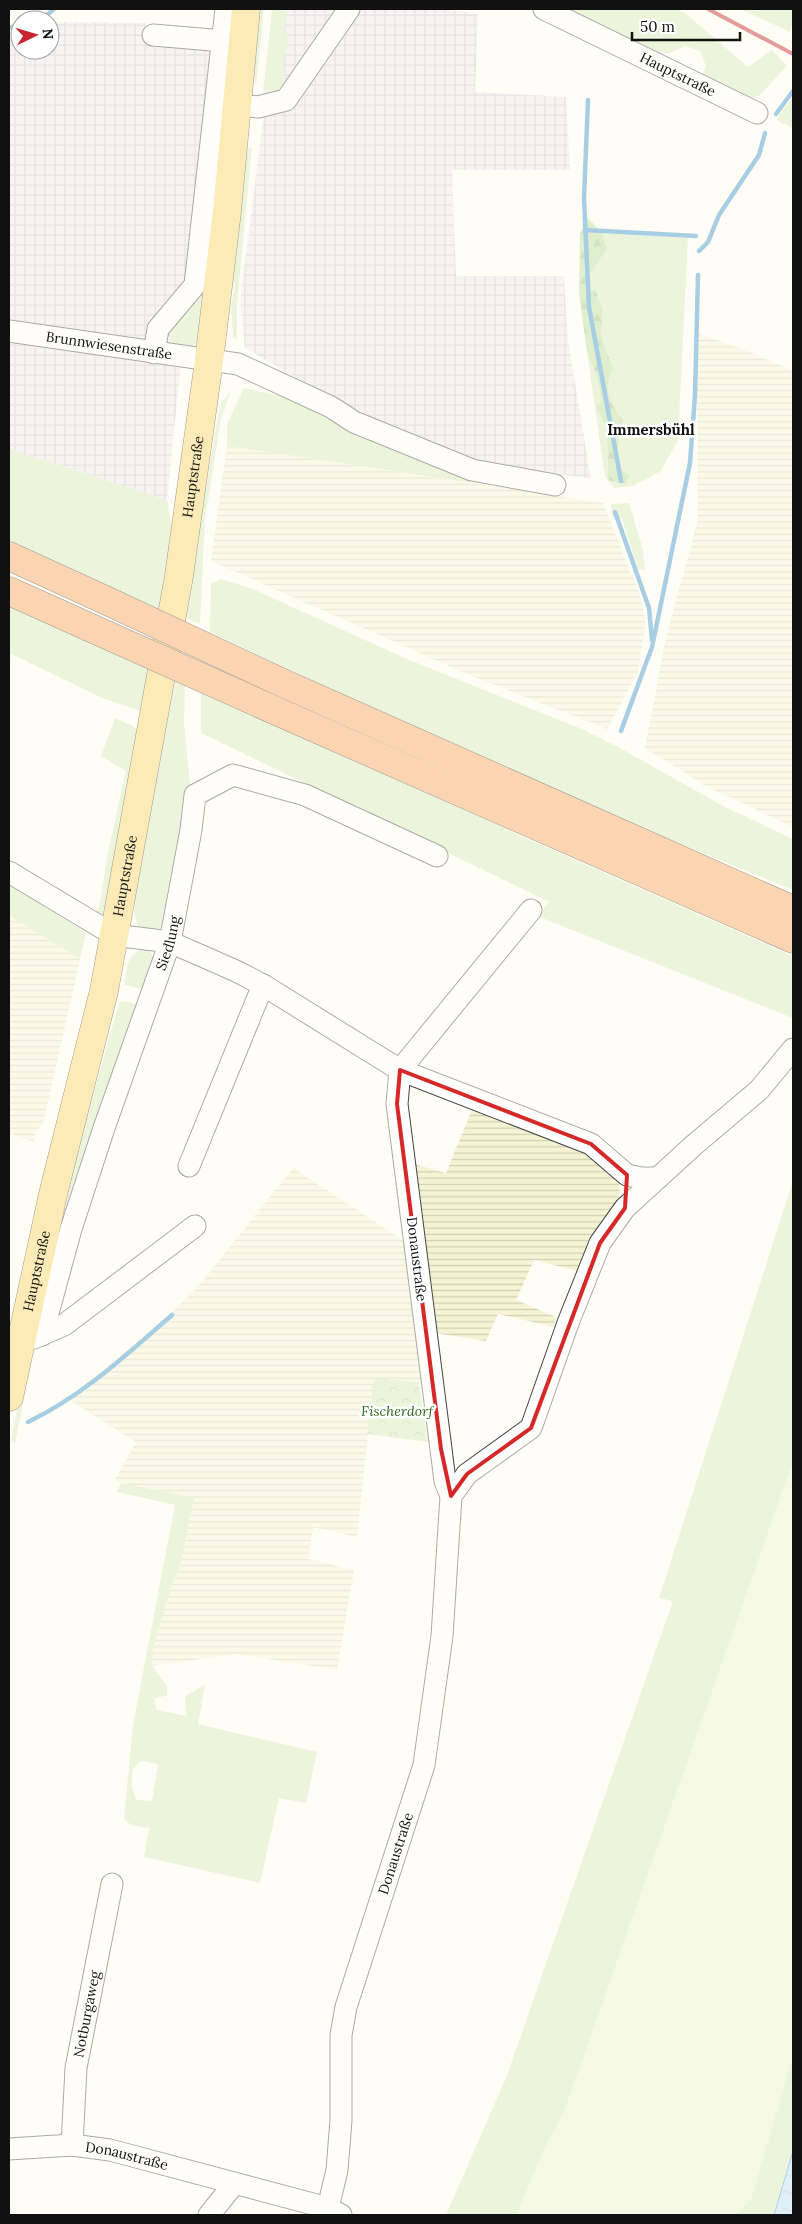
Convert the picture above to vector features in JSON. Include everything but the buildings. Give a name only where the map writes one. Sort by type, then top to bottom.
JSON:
[{"type":"highway","points":[[9,556],[285,684],[793,910]]},
{"type":"highway","points":[[9,591],[274,710],[793,938]]},
{"type":"main road","name":"Hauptstraße","points":[[10,1389],[31,1339],[54,1190],[104,991],[180,576],[227,211],[246,9]]},
{"type":"street","points":[[154,353],[158,329],[195,285],[224,41],[226,9]]},
{"type":"street","points":[[236,105],[258,107],[286,100],[349,9]]},
{"type":"street","name":"Hauptstraße","points":[[544,9],[757,113]]},
{"type":"street","points":[[153,35],[224,41]]},
{"type":"street","name":"Brunnwiesenstraße","points":[[9,331],[209,361]]},
{"type":"street","points":[[209,361],[238,364],[330,407],[354,422],[472,470],[555,484]]},
{"type":"street","name":"Siedlung","points":[[31,1339],[70,1235],[104,1128],[177,946],[195,796],[234,775],[305,794],[437,856]]},
{"type":"street","points":[[9,872],[114,935],[177,946]]},
{"type":"street","points":[[531,910],[400,1070],[592,1144],[627,1175],[642,1178],[658,1178]]},
{"type":"street","name":"Siedlung","points":[[177,946],[263,985],[400,1070]]},
{"type":"street","points":[[188,1166],[263,985]]},
{"type":"street","points":[[451,1496],[467,1474],[531,1428],[568,1323],[600,1243],[625,1208],[759,1090],[793,1049]]},
{"type":"street","name":"Donaustraße","points":[[9,2149],[72,2145],[110,2150],[335,2212],[340,2140],[341,2034],[346,2007],[424,1765],[442,1636],[451,1496],[446,1481],[441,1449],[396,1104],[400,1070]]},
{"type":"street","points":[[625,1208],[627,1175]]},
{"type":"street","points":[[31,1339],[64,1325],[195,1226]]},
{"type":"street","points":[[441,1449],[450,1458],[465,1464],[481,1464]]},
{"type":"street","name":"Notburgaweg","points":[[72,2145],[76,2068],[112,1884]]},
{"type":"street","points":[[210,2215],[234,2184]]},
{"type":"highlighted area","points":[[400,1070],[591,1144],[627,1175],[625,1208],[600,1243],[531,1428],[467,1474],[451,1496],[441,1449],[397,1104]]},
{"type":"shaded area","points":[[277,9],[445,9],[478,14],[475,92],[566,97],[570,170],[452,170],[456,276],[564,276],[568,341],[591,479],[482,462],[365,418],[245,348],[240,302]]},
{"type":"shaded area","points":[[60,22],[145,23],[145,43],[213,52],[167,500],[9,449],[9,38],[10,60],[60,60]]},
{"type":"shaded area","points":[[697,333],[745,350],[793,371],[793,827],[706,786],[645,748],[666,638],[698,520]]},
{"type":"shaded area","points":[[227,446],[603,503],[639,593],[646,620],[638,672],[607,729],[472,676],[211,561]]},
{"type":"shaded area","points":[[9,915],[80,959],[43,1124],[36,1130],[34,1142],[9,1133]]},
{"type":"shaded area","points":[[474,1105],[571,1142],[619,1177],[620,1194],[614,1214],[581,1272],[534,1260],[516,1300],[556,1317],[554,1327],[498,1314],[486,1341],[434,1333],[410,1163],[446,1173]]},
{"type":"shaded area","points":[[293,1168],[404,1241],[424,1367],[419,1382],[374,1379],[357,1537],[313,1527],[308,1559],[354,1570],[337,1670],[236,1654],[152,1666],[153,1648],[173,1582],[180,1567],[194,1498],[121,1483],[115,1480],[136,1442],[68,1399],[168,1316],[197,1288]]},
{"type":"green space","points":[[260,9],[264,9],[256,86],[254,79]]},
{"type":"green space","points":[[272,9],[287,9],[284,34],[288,35],[282,78],[294,78],[272,98],[263,93]]},
{"type":"green space","points":[[557,9],[677,9],[685,13],[748,67],[772,50],[787,66],[760,95],[749,100],[702,77],[706,66],[700,51],[685,46],[670,53],[647,54]]},
{"type":"green space","points":[[740,9],[793,9],[793,22],[790,32]]},
{"type":"green space","points":[[793,96],[793,128],[776,120]]},
{"type":"green space","points":[[252,147],[237,304],[237,340],[233,337],[231,306],[235,284],[233,280],[246,156],[248,148]]},
{"type":"green space","points":[[588,218],[602,233],[607,249],[589,275],[590,291],[595,289],[603,311],[601,334],[613,369],[608,382],[609,396],[614,408],[623,420],[615,466],[630,476],[625,484],[608,480],[607,429],[596,407],[602,401],[596,374],[587,352],[579,294],[580,234]]},
{"type":"green space","points":[[602,233],[688,238],[678,440],[661,471],[633,486],[614,488],[605,477],[587,352],[596,374],[602,401],[597,407],[607,429],[608,480],[615,467],[623,420],[610,406],[607,378],[609,356],[601,334],[603,311],[595,289],[590,291],[589,275],[606,249]]},
{"type":"green space","points":[[208,259],[200,339],[188,348],[174,348],[170,343],[170,333],[204,289]]},
{"type":"green space","points":[[244,388],[281,396],[403,454],[479,484],[227,446],[227,424]]},
{"type":"green space","points":[[231,391],[221,419],[205,520],[200,624],[185,618],[217,421],[222,402]]},
{"type":"green space","points":[[9,449],[167,500],[174,538],[161,618],[9,546]]},
{"type":"green space","points":[[629,503],[643,550],[645,570],[638,569],[622,519],[612,516],[611,504]]},
{"type":"green space","points":[[221,579],[253,589],[407,659],[582,729],[622,749],[723,806],[793,839],[793,890],[517,777],[210,632],[211,584]]},
{"type":"green space","points":[[9,602],[154,670],[146,713],[102,698],[9,653]]},
{"type":"green space","points":[[175,680],[185,684],[184,723],[190,785],[189,818],[167,917],[160,928],[150,932],[138,928],[134,912],[136,884]]},
{"type":"green space","points":[[201,690],[537,843],[793,956],[793,1018],[537,916],[549,902],[201,733]]},
{"type":"green space","points":[[115,718],[133,726],[143,737],[105,917],[95,917],[97,908],[99,908],[109,847],[126,771],[101,756]]},
{"type":"green space","points":[[9,883],[86,933],[80,959],[9,915]]},
{"type":"green space","points":[[145,948],[151,952],[154,960],[144,989],[124,985],[128,962],[134,954]]},
{"type":"green space","points":[[122,1001],[137,1004],[60,1236],[69,1180],[119,1003]]},
{"type":"green space","points":[[793,1181],[793,2151],[774,2215],[446,2215],[506,2078],[673,1601],[659,1598]]},
{"type":"green space","points":[[26,1365],[31,1366],[15,1443],[11,1440]]},
{"type":"green space","name":"Fischerdorf","points":[[374,1378],[419,1382],[428,1442],[367,1434]]},
{"type":"green space","points":[[793,1461],[793,2056],[751,2200],[736,2215],[516,2215],[544,2149],[564,2112]]},
{"type":"green space","points":[[121,1483],[194,1498],[180,1567],[173,1582],[153,1648],[152,1666],[167,1686],[167,1695],[154,1699],[157,1710],[186,1716],[185,1696],[205,1685],[198,1724],[317,1752],[306,1803],[279,1798],[260,1883],[144,1857],[149,1828],[131,1825],[124,1819],[133,1725],[175,1505],[117,1492]],"holes":[[[140,1761],[158,1764],[152,1801],[137,1800],[132,1788],[132,1770]]]},
{"type":"water","points":[[793,2151],[793,2215],[774,2215]]},
{"type":"waterway","points":[[776,114],[793,91]]},
{"type":"waterway","points":[[588,100],[584,199],[589,307],[621,481]]},
{"type":"waterway","points":[[699,251],[708,242],[719,215],[759,155],[765,133]]},
{"type":"waterway","points":[[585,230],[696,236]]},
{"type":"waterway","points":[[621,731],[652,647],[690,463],[695,395],[698,275]]},
{"type":"waterway","points":[[615,512],[649,608],[652,640]]},
{"type":"waterway","points":[[28,1422],[68,1400],[86,1387],[172,1315]]},
{"type":"railway","points":[[708,9],[793,54]]},
{"type":"district","name":"Immersbühl","points":[[651,429]]}]
